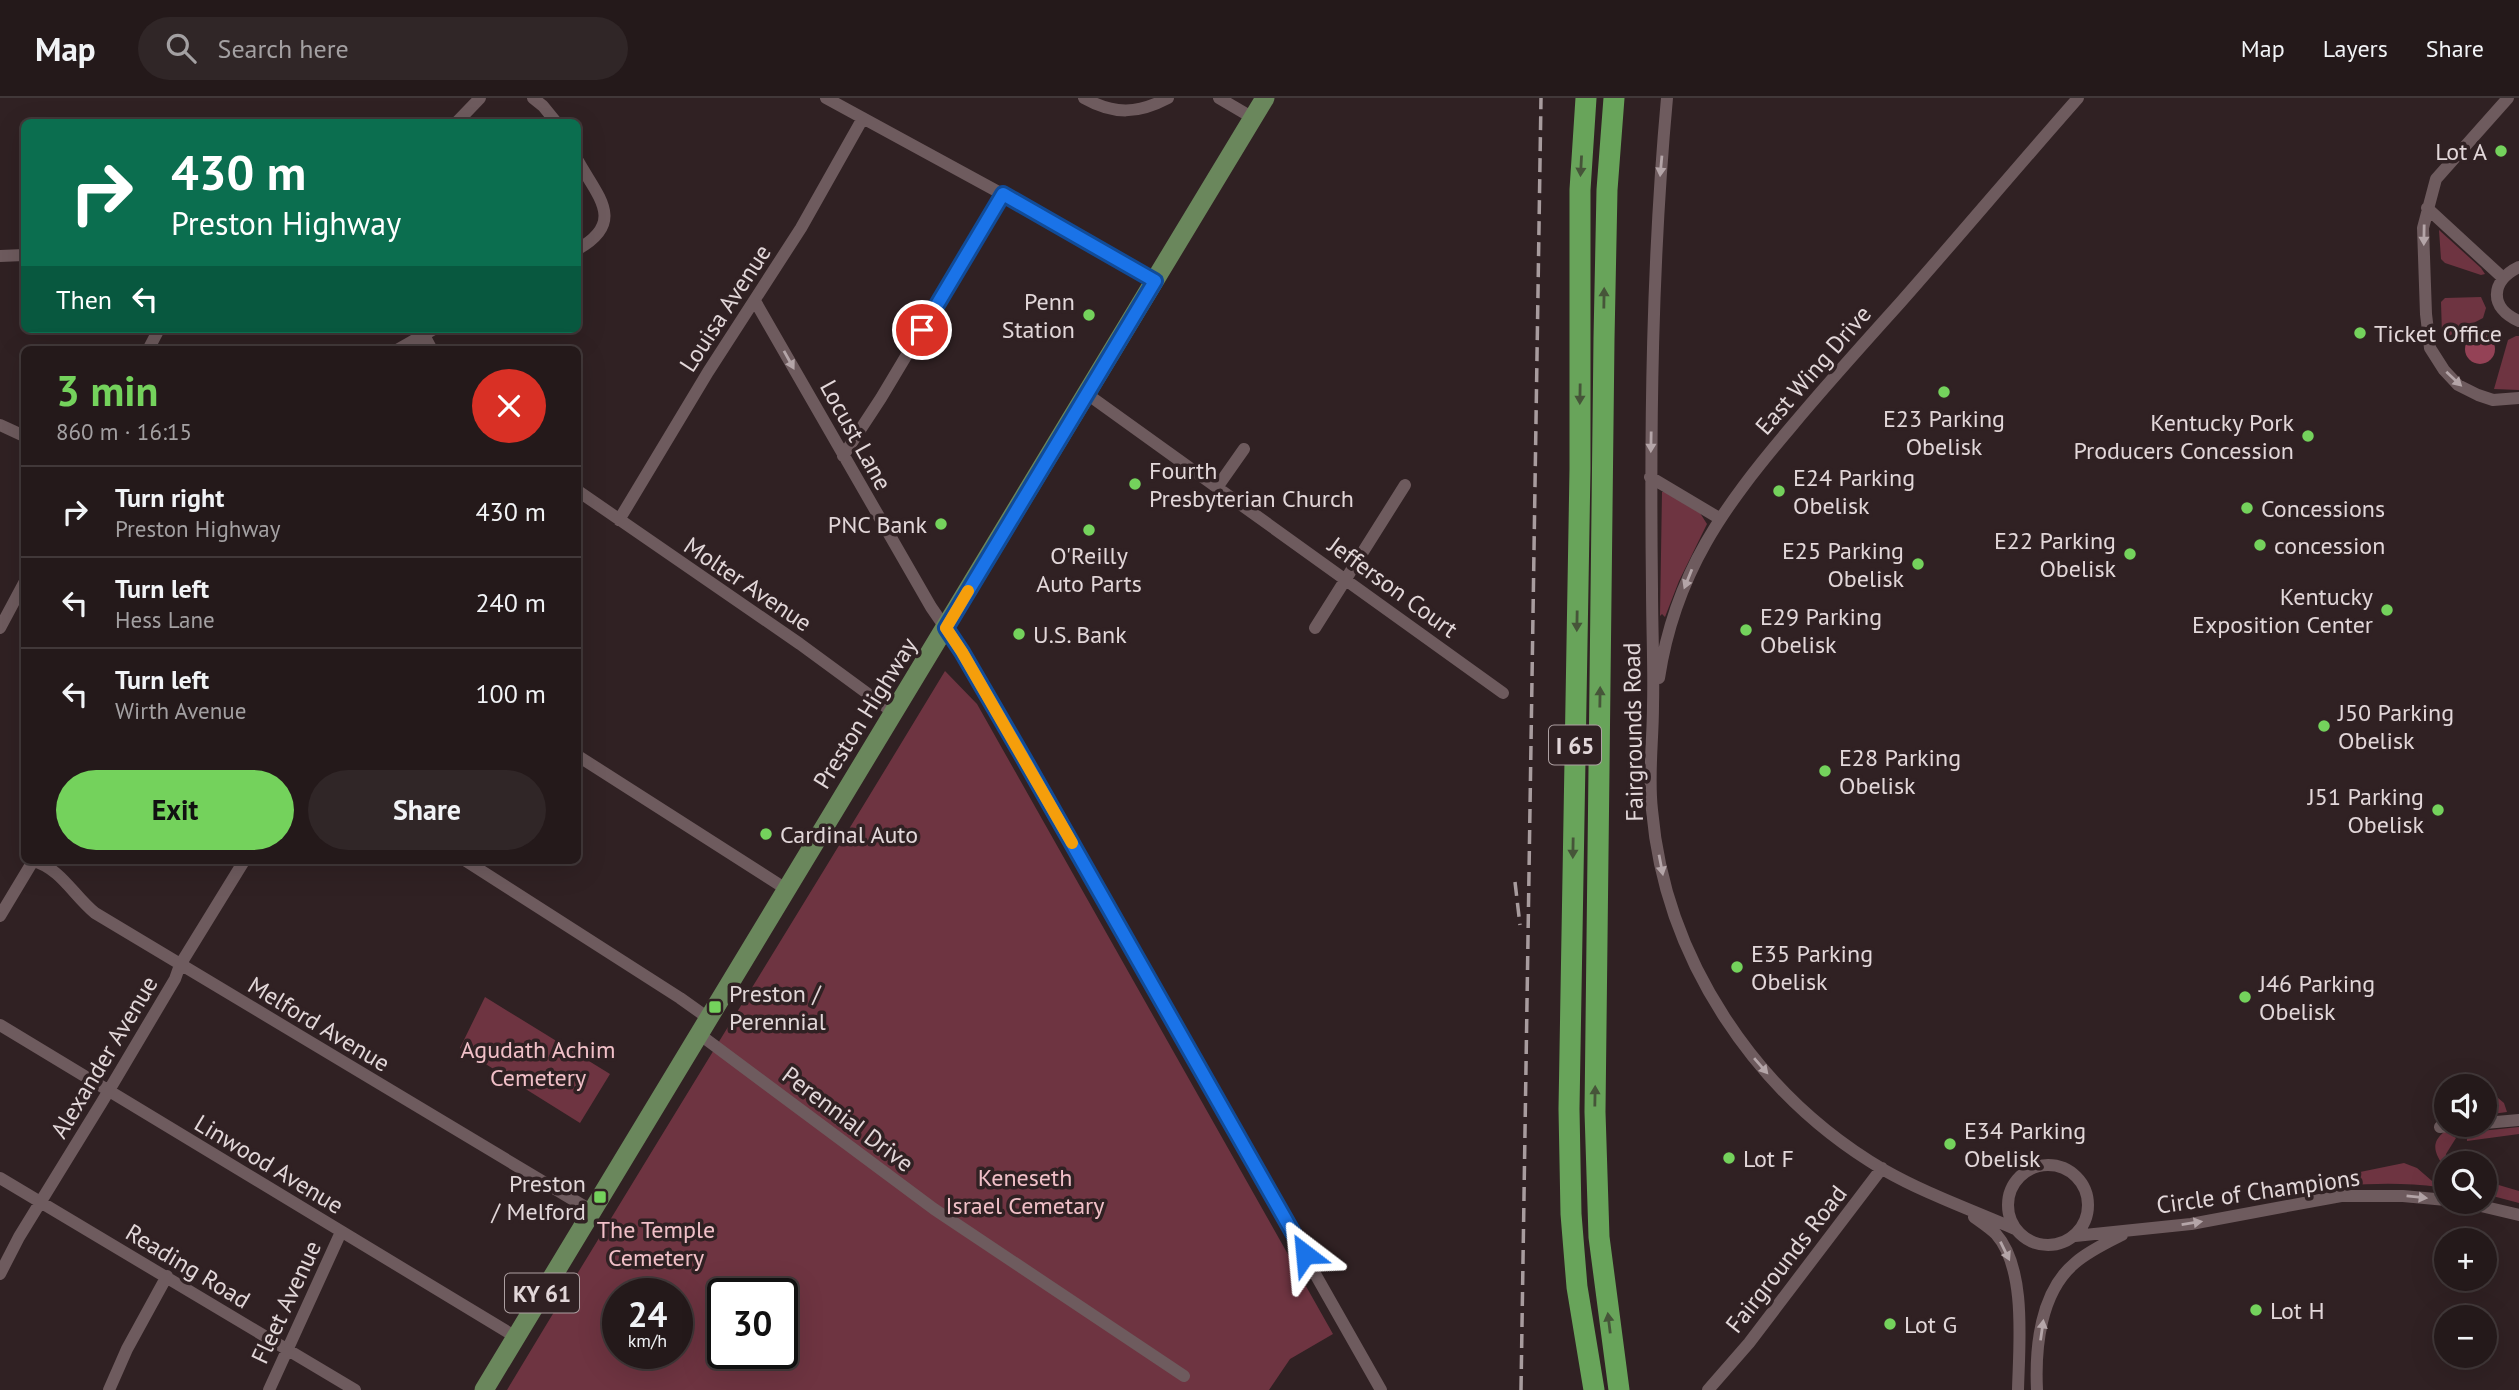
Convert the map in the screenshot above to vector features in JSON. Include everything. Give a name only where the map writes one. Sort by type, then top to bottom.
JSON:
[{"type":"highway","name":"I 65","points":[[1586,98],[1580,190],[1580,469],[1569,1109],[1577,1287],[1594,1390]]},
{"type":"highway","name":"I 65","points":[[1614,98],[1607,190],[1604,339],[1595,1112],[1598,1237],[1619,1390]]},
{"type":"main road","name":"Preston Highway","points":[[484,1390],[1265,98]]},
{"type":"street","points":[[460,119],[480,98]]},
{"type":"street","points":[[533,98],[554,119]]},
{"type":"street","points":[[827,98],[1155,281]]},
{"type":"street","points":[[1084,98],[1105,108],[1122,112],[1149,108],[1168,98]]},
{"type":"street","points":[[1219,98],[1253,118]]},
{"type":"street","name":"Fairgrounds Road","points":[[1667,98],[1657,236],[1650,477],[1654,710],[1649,780],[1661,869],[1680,936],[1704,986],[1744,1045],[1784,1092],[1829,1132],[1882,1168],[1757,1333],[1708,1390]]},
{"type":"street","name":"East Wing Drive","points":[[1654,710],[1660,671],[1675,612],[1699,553],[1719,518],[1745,481],[1806,409],[2078,98]]},
{"type":"street","points":[[2508,98],[2436,179],[2423,228],[2426,325],[2430,348],[2444,370],[2465,389],[2493,400],[2519,398]]},
{"type":"street","name":"Louisa Avenue","points":[[619,520],[708,372],[801,228],[863,118]]},
{"type":"street","points":[[581,166],[605,213],[604,224],[598,235],[581,247]]},
{"type":"street","points":[[844,456],[1003,194]]},
{"type":"street","points":[[2427,208],[2502,277]]},
{"type":"street","points":[[0,256],[21,255]]},
{"type":"street","points":[[2519,267],[2502,277],[2497,287],[2502,309],[2508,316],[2519,321]]},
{"type":"street","name":"Locust Lane","points":[[755,301],[931,607],[962,652],[1029,767],[1381,1390]]},
{"type":"street","points":[[404,346],[427,333]]},
{"type":"street","name":"Jefferson Court","points":[[1087,394],[1503,693]]},
{"type":"street","points":[[0,425],[21,435]]},
{"type":"street","points":[[1218,486],[1244,449]]},
{"type":"street","points":[[1650,477],[1719,518]]},
{"type":"street","points":[[1315,628],[1405,485]]},
{"type":"street","name":"Molter Avenue","points":[[581,493],[800,644],[894,713]]},
{"type":"street","points":[[0,628],[21,589]]},
{"type":"street","points":[[581,758],[786,889]]},
{"type":"street","points":[[0,916],[32,864]]},
{"type":"street","name":"Melford Avenue","points":[[46,864],[95,913],[592,1212]]},
{"type":"street","name":"Alexander Avenue","points":[[0,1274],[19,1237],[109,1092],[175,979],[180,965],[242,864]]},
{"type":"street","name":"Perennial Drive","points":[[471,864],[680,998],[703,1026],[934,1209],[1184,1376]]},
{"type":"street","name":"Linwood Avenue","points":[[0,1025],[516,1337]]},
{"type":"street","points":[[2497,1122],[2519,1120]]},
{"type":"street","points":[[2052,1165],[2065,1168],[2076,1175],[2084,1186],[2088,1213],[2084,1226],[2075,1236],[2064,1243],[2037,1245],[2025,1239],[2015,1229],[2007,1204],[2010,1191],[2026,1171],[2052,1165]]},
{"type":"street","points":[[1882,1168],[1917,1187],[2015,1229]]},
{"type":"street","name":"Reading Road","points":[[0,1178],[355,1390]]},
{"type":"street","name":"Circle of Champions","points":[[2075,1236],[2191,1224],[2341,1196],[2434,1199]]},
{"type":"street","points":[[1957,1204],[1995,1232],[2009,1256],[2019,1315],[2018,1390]]},
{"type":"street","points":[[2497,1210],[2519,1215]]},
{"type":"street","points":[[2037,1390],[2036,1375],[2045,1311],[2054,1288],[2074,1263],[2131,1230]]},
{"type":"street","name":"Fleet Avenue","points":[[268,1390],[341,1232]]},
{"type":"street","points":[[108,1390],[167,1276]]},
{"type":"green space","points":[[2439,230],[2485,274],[2445,263],[2441,259]]},
{"type":"green space","points":[[2481,297],[2486,308],[2483,318],[2447,337],[2442,335],[2441,302],[2445,298]]},
{"type":"green space","points":[[2519,336],[2519,390],[2494,389],[2508,340]]},
{"type":"green space","points":[[1662,492],[1700,513],[1707,524],[1665,617],[1662,614],[1660,616]]},
{"type":"green space","name":"Keneseth Israel Cemetary","points":[[945,671],[977,704],[1333,1334],[1290,1359],[1269,1390],[507,1390]]},
{"type":"green space","name":"Agudath Achim Cemetery","points":[[485,997],[610,1074],[580,1123],[460,1048]]},
{"type":"green space","points":[[2497,1097],[2504,1103],[2507,1112],[2497,1113]]},
{"type":"green space","points":[[2519,1127],[2519,1134],[2497,1137],[2497,1129]]},
{"type":"green space","points":[[2439,1137],[2456,1138],[2448,1151],[2436,1151]]},
{"type":"green space","points":[[2467,1137],[2497,1137],[2467,1141]]},
{"type":"green space","points":[[2404,1163],[2417,1168],[2434,1183],[2434,1187],[2370,1184],[2301,1191],[2316,1181]]},
{"type":"green space","points":[[2497,1185],[2519,1191],[2519,1203],[2497,1197]]},
{"type":"shaded area","points":[[2480,334],[2491,338],[2495,349],[2491,360],[2480,364],[2469,360],[2465,349],[2469,338]]},
{"type":"railway","points":[[1521,1390],[1541,98]]},
{"type":"railway","points":[[1515,882],[1520,925]]},
{"type":"slow traffic","points":[[968,591],[946,628],[1072,843]]},
{"type":"place","name":"Lot A","points":[[2501,151]]},
{"type":"place","name":"Penn Station","points":[[1089,315]]},
{"type":"place","name":"Ticket Office","points":[[2360,333]]},
{"type":"place","name":"E23 Parking Obelisk","points":[[1944,392]]},
{"type":"place","name":"Kentucky Pork Producers Concession","points":[[2308,436]]},
{"type":"place","name":"Fourth Presbyterian Church","points":[[1135,484]]},
{"type":"place","name":"E24 Parking Obelisk","points":[[1779,491]]},
{"type":"place","name":"Concessions","points":[[2247,508]]},
{"type":"place","name":"PNC Bank","points":[[941,524]]},
{"type":"place","name":"O'Reilly Auto Parts","points":[[1089,530]]},
{"type":"place","name":"concession","points":[[2260,545]]},
{"type":"place","name":"E22 Parking Obelisk","points":[[2130,554]]},
{"type":"place","name":"E25 Parking Obelisk","points":[[1918,564]]},
{"type":"place","name":"Kentucky Exposition Center","points":[[2387,610]]},
{"type":"place","name":"E29 Parking Obelisk","points":[[1746,630]]},
{"type":"place","name":"U.S. Bank","points":[[1019,634]]},
{"type":"place","name":"J50 Parking Obelisk","points":[[2324,726]]},
{"type":"place","name":"E28 Parking Obelisk","points":[[1825,771]]},
{"type":"place","name":"J51 Parking Obelisk","points":[[2438,810]]},
{"type":"place","name":"Cardinal Auto","points":[[766,834]]},
{"type":"place","name":"E35 Parking Obelisk","points":[[1737,967]]},
{"type":"place","name":"J46 Parking Obelisk","points":[[2245,997]]},
{"type":"place","name":"Preston / Perennial","points":[[715,1007]]},
{"type":"place","name":"E34 Parking Obelisk","points":[[1950,1144]]},
{"type":"place","name":"Lot F","points":[[1729,1158]]},
{"type":"place","name":"Preston / Melford","points":[[600,1197]]},
{"type":"place","name":"Lot H","points":[[2256,1310]]},
{"type":"place","name":"Lot G","points":[[1890,1324]]},
{"type":"route","points":[[922,330],[1003,194],[1155,281],[946,628],[1023,757],[1305,1254]]},
{"type":"park label","name":"The Temple Cemetery","points":[[656,1243]]}]
